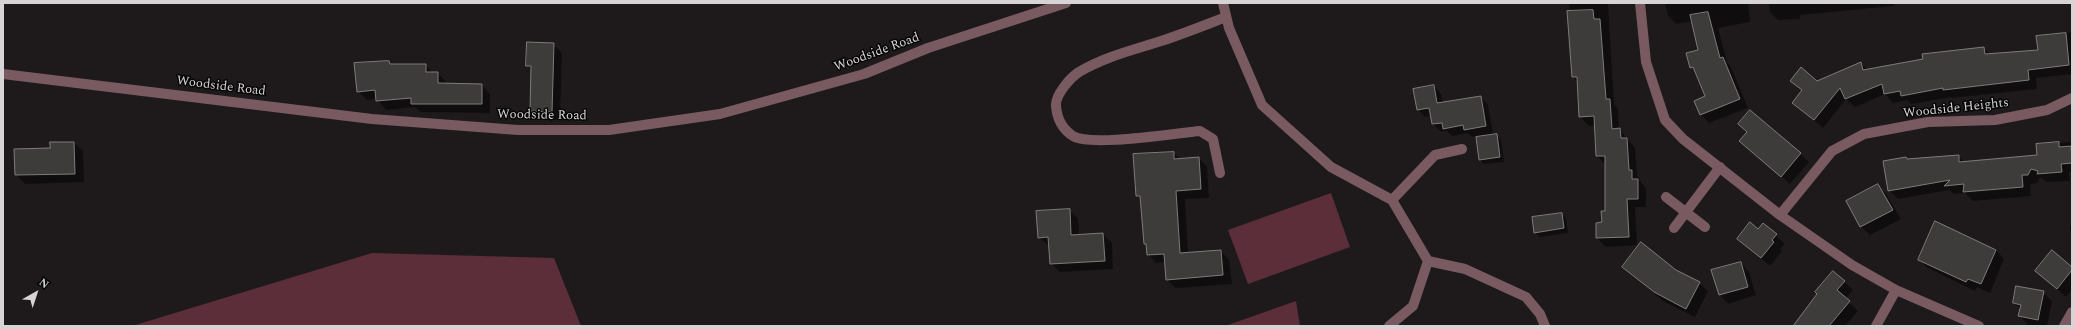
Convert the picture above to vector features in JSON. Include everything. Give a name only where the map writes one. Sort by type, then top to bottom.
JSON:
[{"type":"street","name":"Woodside Road","points":[[3,74],[372,119],[518,130],[608,130],[720,114],[742,108],[864,74],[928,48],[1066,3]]},
{"type":"street","points":[[1223,3],[1229,28],[1262,105],[1331,167],[1392,200],[1428,261],[1465,269],[1526,297],[1540,314],[1545,326]]},
{"type":"street","points":[[1640,3],[1646,62],[1665,120],[1683,139],[1780,215],[1852,265],[1896,290],[1979,326]]},
{"type":"street","points":[[1220,172],[1213,139],[1200,131],[1097,141],[1074,137],[1062,126],[1057,117],[1056,102],[1063,88],[1078,73],[1111,57],[1226,17]]},
{"type":"street","name":"Woodside Heights","points":[[1780,215],[1832,151],[1864,134],[1928,122],[1995,120],[2047,110],[2072,98]]},
{"type":"street","points":[[1392,200],[1435,155],[1462,149]]},
{"type":"street","points":[[1674,228],[1720,167]]},
{"type":"street","points":[[1666,198],[1705,227]]},
{"type":"street","points":[[1389,326],[1413,306],[1428,261]]},
{"type":"street","points":[[1876,326],[1896,290]]},
{"type":"street","points":[[2064,326],[2072,312]]},
{"type":"shaded area","points":[[1331,193],[1350,247],[1248,284],[1228,230]]},
{"type":"shaded area","points":[[372,253],[554,258],[581,326],[132,326]]},
{"type":"shaded area","points":[[1296,301],[1300,326],[1225,326]]},
{"type":"building","points":[[1593,10],[1594,19],[1600,19],[1606,99],[1610,99],[1612,129],[1620,128],[1621,138],[1627,138],[1629,170],[1632,170],[1632,179],[1638,179],[1638,199],[1627,199],[1629,237],[1596,238],[1596,223],[1602,222],[1601,211],[1605,211],[1605,156],[1596,156],[1594,116],[1579,117],[1577,77],[1572,77],[1567,11]]},
{"type":"building","points":[[1708,12],[1720,58],[1723,57],[1740,99],[1700,115],[1694,101],[1705,96],[1693,67],[1690,68],[1686,53],[1698,50],[1690,15]]},
{"type":"building","points":[[2066,33],[2069,65],[2028,70],[2029,80],[1943,90],[1943,88],[1901,96],[1900,91],[1884,94],[1882,84],[1845,99],[1840,88],[1814,120],[1792,103],[1802,90],[1790,81],[1801,67],[1817,81],[1861,62],[1863,70],[1923,59],[1922,54],[1984,47],[1985,54],[2038,50],[2036,36]]},
{"type":"building","points":[[527,42],[554,43],[552,112],[530,111],[531,66],[526,66]]},
{"type":"building","points":[[389,61],[390,64],[426,64],[426,72],[438,72],[438,83],[482,84],[482,104],[411,104],[411,98],[376,101],[375,90],[357,92],[354,63]]},
{"type":"building","points":[[1434,85],[1437,103],[1481,96],[1486,126],[1464,130],[1463,125],[1443,129],[1442,123],[1432,124],[1429,108],[1417,110],[1413,89]]},
{"type":"building","points":[[1750,110],[1801,153],[1781,177],[1739,141],[1747,132],[1738,124]]},
{"type":"building","points":[[1497,134],[1500,157],[1479,160],[1476,137]]},
{"type":"building","points":[[50,142],[74,142],[75,174],[15,175],[14,149],[50,148]]},
{"type":"building","points":[[2059,142],[2059,147],[2071,146],[2072,163],[2061,164],[2062,172],[2037,174],[2038,171],[2031,169],[2028,175],[2022,175],[2023,187],[1963,192],[1964,184],[1944,186],[1950,180],[1888,191],[1883,161],[1906,157],[1907,159],[1959,155],[1959,162],[2037,155],[2036,144]]},
{"type":"building","points":[[1174,152],[1174,159],[1199,157],[1201,189],[1176,191],[1180,253],[1221,250],[1223,275],[1166,280],[1164,254],[1147,255],[1146,244],[1144,244],[1140,196],[1136,196],[1133,154]]},
{"type":"building","points":[[1878,184],[1893,210],[1860,227],[1846,201]]},
{"type":"building","points":[[1070,209],[1071,235],[1103,233],[1105,261],[1050,264],[1048,237],[1038,238],[1036,211]]},
{"type":"building","points":[[1562,213],[1564,228],[1534,233],[1532,217]]},
{"type":"building","points":[[1935,221],[1996,250],[1981,284],[1968,279],[1966,282],[1918,260]]},
{"type":"building","points":[[1750,222],[1758,229],[1763,223],[1777,234],[1772,240],[1774,242],[1761,258],[1737,239]]},
{"type":"building","points":[[1641,242],[1676,270],[1700,282],[1686,309],[1654,292],[1622,267]]},
{"type":"building","points":[[2052,250],[2072,267],[2072,270],[2057,289],[2035,271]]},
{"type":"building","points":[[1741,262],[1748,287],[1719,295],[1711,270]]},
{"type":"building","points":[[1833,271],[1845,281],[1837,290],[1850,301],[1829,326],[1793,326],[1817,294],[1815,292]]},
{"type":"building","points":[[2016,286],[2044,291],[2038,320],[2018,316],[2021,305],[2013,303]]}]
